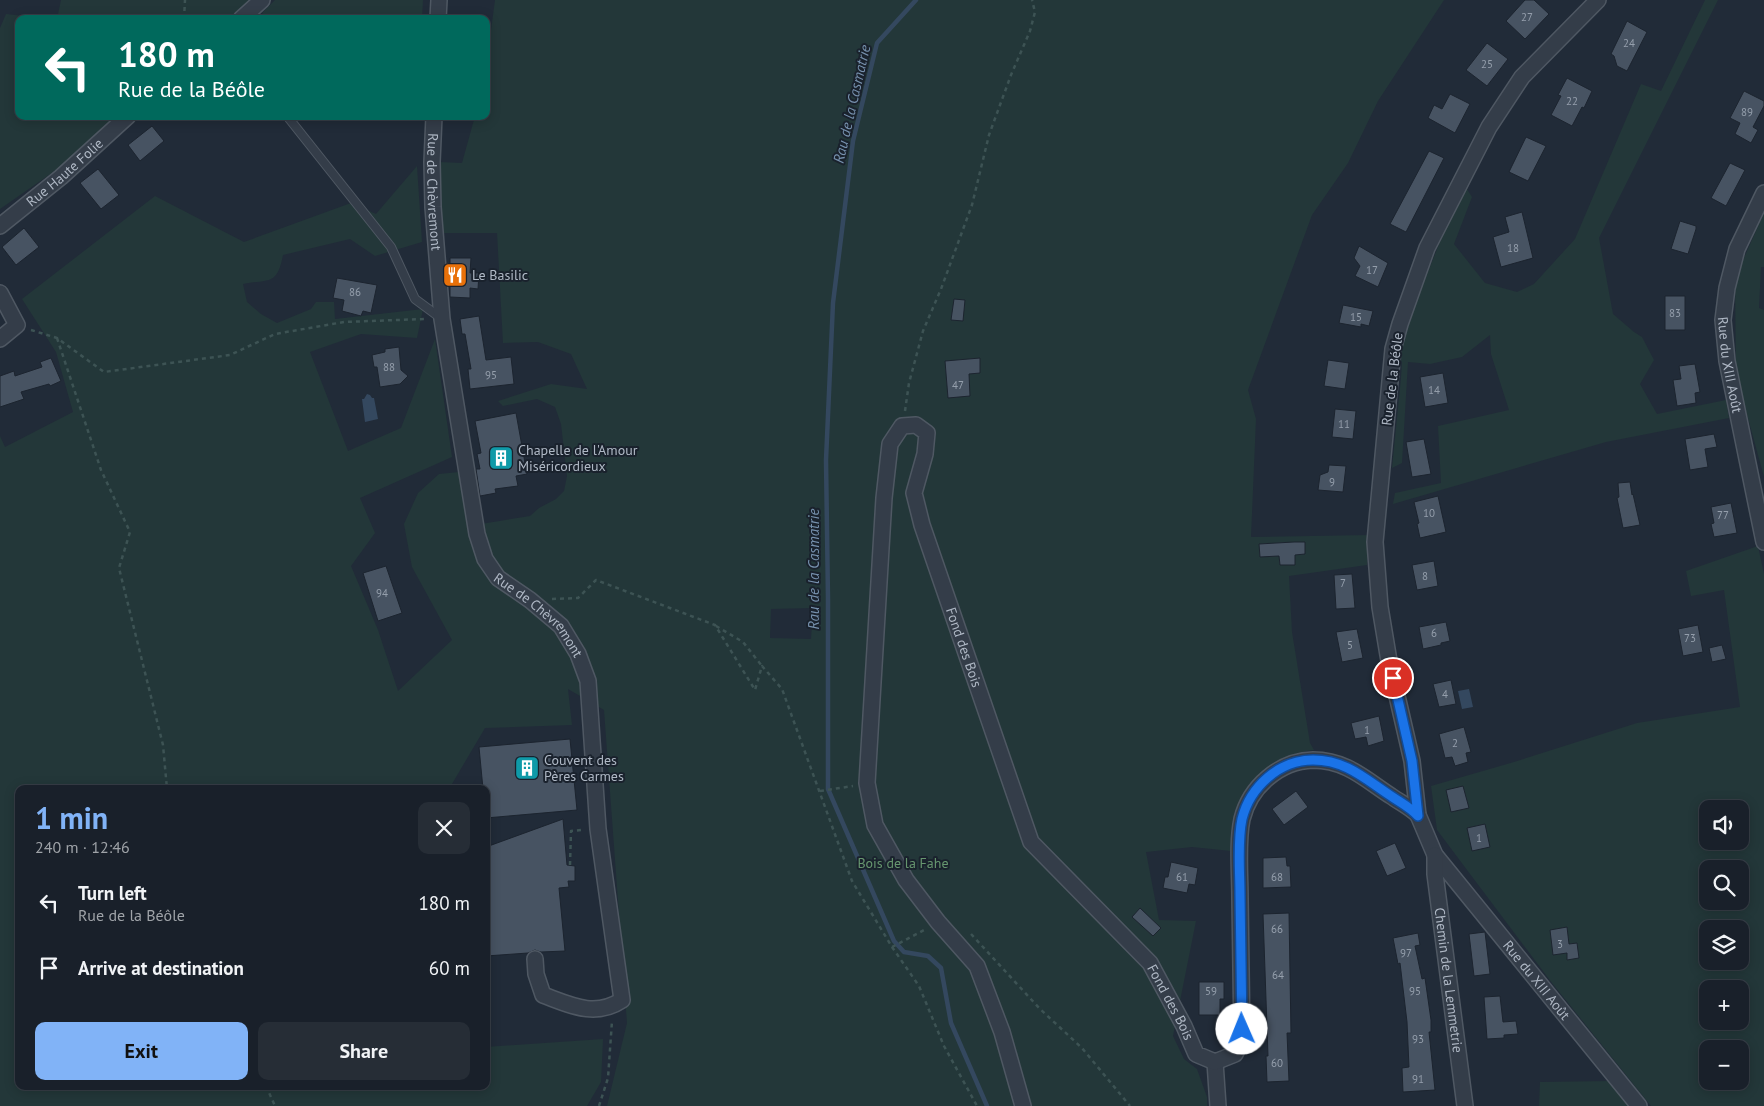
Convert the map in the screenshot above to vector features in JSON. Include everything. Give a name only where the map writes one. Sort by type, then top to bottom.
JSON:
[{"type":"street","points":[[245,15],[262,0]]},
{"type":"street","points":[[438,15],[439,0]]},
{"type":"street","name":"Rue de la Béôle","points":[[1418,816],[1412,761],[1389,661],[1380,607],[1375,542],[1393,349],[1427,248],[1489,127],[1522,77],[1598,0]]},
{"type":"street","name":"Rue Haute Folie","points":[[0,226],[61,177],[124,120]]},
{"type":"street","name":"Rue de Chèvremont","points":[[434,120],[433,208],[442,319],[477,534],[485,559],[498,578],[530,600],[561,626],[578,654],[588,680],[598,829],[622,1000],[612,1007]]},
{"type":"street","name":"Rue du XIII Août","points":[[1764,193],[1737,249],[1727,288],[1723,320],[1727,360],[1764,542]]},
{"type":"street","points":[[0,292],[17,325],[0,339]]},
{"type":"street","name":"Fond des Bois","points":[[902,426],[916,425],[926,433],[926,454],[914,493],[922,525],[1031,842],[1150,963],[1184,1026],[1196,1054],[1215,1062]]},
{"type":"street","points":[[902,426],[890,444],[884,498],[866,784],[875,824],[906,880],[938,922],[978,966],[1002,1032],[1023,1106]]},
{"type":"street","points":[[1218,1106],[1215,1062],[1235,1054],[1242,1040],[1240,853],[1242,820],[1252,796],[1274,772],[1284,767],[1305,760],[1320,760],[1339,764],[1357,772],[1392,798],[1409,806],[1418,816],[1435,855]]},
{"type":"street","name":"Rue du XIII Août","points":[[1435,855],[1639,1106]]},
{"type":"street","name":"Chemin de la Lemmetrie","points":[[1435,855],[1465,1106]]},
{"type":"street","points":[[535,959],[536,974],[543,995],[582,1009],[612,1007]]},
{"type":"lane","points":[[290,120],[390,247],[415,299],[442,319]]},
{"type":"path","points":[[184,15],[186,0]]},
{"type":"path","points":[[902,426],[909,383],[923,331],[972,205],[989,135],[1030,30],[1035,12],[1032,0]]},
{"type":"path","points":[[17,325],[57,338],[104,372],[230,355],[275,334],[344,322],[442,319]]},
{"type":"path","points":[[57,338],[101,470],[130,532],[119,568],[163,745],[167,785]]},
{"type":"path","points":[[530,600],[578,598],[596,580],[715,625],[743,642],[782,689],[852,881],[919,986],[944,1046],[977,1106]]},
{"type":"path","points":[[715,625],[755,690],[762,666]]},
{"type":"path","points":[[820,791],[866,784]]},
{"type":"path","points":[[570,865],[571,831]]},
{"type":"path","points":[[893,947],[938,922]]},
{"type":"path","points":[[970,933],[1040,1009],[1082,1048],[1130,1106]]},
{"type":"path","points":[[599,1106],[608,1078],[612,1007]]},
{"type":"path","points":[[268,1090],[275,1106]]},
{"type":"green space","points":[[61,0],[256,0],[241,15],[58,15]]},
{"type":"green space","points":[[275,0],[423,0],[422,15],[264,15],[262,13]]},
{"type":"green space","name":"Bois de la Fahe","points":[[495,0],[1444,0],[1378,101],[1348,163],[1312,215],[1248,390],[1256,419],[1251,537],[1369,535],[1367,565],[1289,576],[1292,632],[1310,743],[1314,750],[1286,757],[1262,772],[1252,782],[1237,806],[1233,819],[1231,851],[1192,847],[1146,852],[1159,920],[1196,921],[1173,1036],[1184,1059],[1197,1069],[1207,1097],[1207,1106],[607,1106],[627,1023],[604,710],[568,689],[572,725],[485,728],[451,785],[15,785],[15,1090],[490,1090],[490,1047],[603,1039],[601,1082],[587,1106],[0,1106],[0,436],[5,447],[73,412],[56,352],[22,299],[155,196],[244,242],[351,203],[376,214],[417,166],[422,242],[375,256],[350,239],[283,255],[281,265],[275,276],[266,281],[243,284],[247,302],[261,314],[277,323],[311,309],[316,302],[334,302],[335,319],[423,309],[417,338],[361,334],[310,352],[348,451],[401,428],[435,339],[452,457],[360,498],[375,533],[351,566],[378,630],[398,691],[452,640],[412,567],[404,524],[418,493],[439,474],[469,471],[481,524],[530,516],[539,508],[556,499],[564,491],[567,476],[561,424],[555,407],[537,399],[503,406],[498,401],[551,384],[587,389],[571,354],[538,342],[503,343],[497,233],[443,233],[439,162],[462,163],[474,120],[490,120],[490,38]],"holes":[[[813,608],[811,639],[770,638],[771,609]]]},
{"type":"green space","points":[[1705,0],[1718,0],[1599,238],[1613,314],[1642,337],[1654,360],[1640,384],[1657,414],[1726,400],[1729,418],[1606,442],[1393,504],[1395,493],[1441,483],[1438,426],[1509,410],[1491,354],[1490,335],[1462,357],[1430,364],[1408,362],[1402,463],[1392,468],[1402,362],[1398,357],[1402,337],[1447,224],[1465,186],[1472,197],[1454,244],[1485,283],[1517,292],[1534,284],[1575,239],[1641,84],[1661,91]]},
{"type":"green space","points":[[6,14],[15,15],[15,120],[111,120],[59,168],[0,209],[0,28]]},
{"type":"green space","points":[[1764,213],[1764,267],[1761,267],[1759,308],[1764,310],[1764,477],[1736,374],[1735,278]]},
{"type":"green space","points":[[1758,546],[1764,574],[1764,1106],[1651,1106],[1552,983],[1437,830],[1431,786],[1637,723],[1740,707],[1724,590],[1691,596],[1686,571]]},
{"type":"green space","points":[[1612,1081],[1632,1106],[1539,1106],[1540,1082]]},
{"type":"water","points":[[367,394],[374,398],[378,419],[365,422],[362,399]]},
{"type":"water","points":[[1469,689],[1473,707],[1462,709],[1458,691]]},
{"type":"building","points":[[1525,0],[1534,0],[1549,14],[1525,39],[1506,21]]},
{"type":"building","points":[[1627,21],[1647,32],[1627,71],[1617,66],[1614,56],[1611,54]]},
{"type":"building","points":[[1487,43],[1508,59],[1487,86],[1466,70]]},
{"type":"building","points":[[1567,78],[1592,91],[1572,126],[1551,115],[1561,96],[1558,95]]},
{"type":"building","points":[[1744,91],[1764,101],[1764,106],[1753,127],[1758,130],[1751,143],[1735,134],[1740,123],[1730,118]]},
{"type":"building","points":[[1450,94],[1470,104],[1455,133],[1428,118],[1434,105],[1442,109]]},
{"type":"building","points":[[152,126],[164,141],[140,161],[128,145]]},
{"type":"building","points":[[1526,137],[1546,146],[1528,181],[1509,172]]},
{"type":"building","points":[[1429,151],[1444,158],[1406,232],[1390,224]]},
{"type":"building","points":[[1730,163],[1745,170],[1726,206],[1711,198]]},
{"type":"building","points":[[98,169],[119,195],[101,209],[80,183]]},
{"type":"building","points":[[1522,212],[1533,258],[1501,267],[1493,237],[1509,232],[1505,217]]},
{"type":"building","points":[[1680,221],[1696,226],[1688,254],[1671,249]]},
{"type":"building","points":[[24,228],[39,247],[16,265],[2,247]]},
{"type":"building","points":[[1359,246],[1388,263],[1378,287],[1355,276],[1360,266],[1354,258]]},
{"type":"building","points":[[450,258],[471,258],[470,273],[479,273],[478,289],[470,288],[470,298],[450,297]]},
{"type":"building","points":[[337,278],[377,285],[371,313],[363,311],[361,316],[342,311],[344,300],[333,298]]},
{"type":"building","points":[[1665,296],[1685,296],[1685,330],[1665,330]]},
{"type":"building","points":[[954,299],[965,300],[963,321],[951,320]]},
{"type":"building","points":[[1343,305],[1373,311],[1369,326],[1361,324],[1361,327],[1339,323]]},
{"type":"building","points":[[479,316],[486,360],[511,357],[514,384],[470,389],[468,369],[471,369],[465,334],[462,334],[460,319]]},
{"type":"building","points":[[399,347],[401,370],[408,376],[400,384],[380,387],[377,367],[374,367],[372,355],[385,352],[385,349]]},
{"type":"building","points":[[51,358],[61,381],[50,386],[49,384],[21,392],[24,399],[0,407],[0,376],[14,371],[15,376],[42,367],[40,362]]},
{"type":"building","points":[[980,358],[980,373],[969,374],[970,396],[948,398],[945,361]]},
{"type":"building","points":[[1328,360],[1349,363],[1345,389],[1324,386]]},
{"type":"building","points":[[1695,364],[1700,392],[1695,393],[1696,403],[1677,406],[1673,380],[1681,379],[1679,366]]},
{"type":"building","points":[[1443,373],[1448,403],[1425,407],[1420,377]]},
{"type":"building","points":[[1335,409],[1356,411],[1353,439],[1332,437]]},
{"type":"building","name":"Chapelle de l'Amour Miséricordieux","points":[[516,413],[527,474],[516,476],[518,486],[495,489],[496,493],[480,496],[476,469],[480,469],[477,454],[481,453],[475,421]]},
{"type":"building","points":[[1714,434],[1717,447],[1705,449],[1708,467],[1690,470],[1685,439]]},
{"type":"building","points":[[1424,439],[1431,474],[1412,477],[1406,442]]},
{"type":"building","points":[[1329,465],[1346,466],[1343,492],[1318,490],[1320,475],[1328,472]]},
{"type":"building","points":[[1630,482],[1640,525],[1623,528],[1617,498],[1619,497],[1618,483]]},
{"type":"building","points":[[1438,496],[1446,532],[1420,538],[1414,502]]},
{"type":"building","points":[[1731,503],[1737,533],[1714,537],[1711,524],[1714,523],[1711,507]]},
{"type":"building","points":[[1305,542],[1305,554],[1295,555],[1295,565],[1280,565],[1279,556],[1260,557],[1259,544]]},
{"type":"building","points":[[1434,561],[1438,586],[1417,590],[1412,565]]},
{"type":"building","points":[[386,566],[402,613],[378,621],[363,573]]},
{"type":"building","points":[[1352,574],[1355,608],[1336,609],[1334,575]]},
{"type":"building","points":[[1446,622],[1450,641],[1423,649],[1419,627]]},
{"type":"building","points":[[1698,625],[1703,652],[1683,656],[1678,629]]},
{"type":"building","points":[[1357,629],[1363,658],[1342,662],[1336,632]]},
{"type":"building","points":[[1722,645],[1726,659],[1712,662],[1709,648]]},
{"type":"building","points":[[1451,680],[1456,704],[1439,707],[1433,684]]},
{"type":"building","points":[[1379,716],[1384,741],[1368,746],[1366,737],[1355,739],[1351,723]]},
{"type":"building","points":[[1464,727],[1471,752],[1466,753],[1468,762],[1455,766],[1452,757],[1445,758],[1439,734]]},
{"type":"building","name":"Couvent des Pères Carmes","points":[[570,739],[577,810],[490,818],[490,785],[483,785],[479,747]]},
{"type":"building","points":[[1463,786],[1469,808],[1451,812],[1446,790]]},
{"type":"building","points":[[1296,791],[1308,807],[1284,825],[1272,809]]},
{"type":"building","points":[[563,819],[567,865],[575,866],[575,881],[568,881],[569,887],[559,888],[565,951],[541,952],[535,950],[528,953],[490,956],[490,846]]},
{"type":"building","points":[[1485,824],[1490,847],[1472,851],[1467,828]]},
{"type":"building","points":[[1395,843],[1406,868],[1387,876],[1376,851]]},
{"type":"building","points":[[1286,857],[1287,866],[1290,866],[1291,887],[1263,888],[1263,858]]},
{"type":"building","points":[[1171,862],[1198,868],[1195,885],[1189,884],[1187,893],[1163,888],[1165,877],[1168,877]]},
{"type":"building","points":[[1140,908],[1161,928],[1153,936],[1132,917]]},
{"type":"building","points":[[1289,913],[1291,1033],[1287,1033],[1289,1081],[1267,1082],[1266,1056],[1268,1056],[1263,914]]},
{"type":"building","points":[[1567,927],[1569,944],[1577,943],[1579,958],[1567,960],[1567,953],[1553,955],[1550,930]]},
{"type":"building","points":[[1485,932],[1490,974],[1474,976],[1469,934]]},
{"type":"building","points":[[1418,933],[1420,945],[1415,946],[1422,979],[1425,978],[1431,1020],[1431,1032],[1429,1032],[1435,1090],[1403,1092],[1402,1068],[1409,1067],[1407,1022],[1400,963],[1398,964],[1393,938]]},
{"type":"building","points":[[1199,982],[1224,982],[1224,999],[1220,999],[1220,1015],[1199,1015]]},
{"type":"building","points":[[1500,996],[1503,1022],[1516,1021],[1518,1034],[1504,1035],[1504,1038],[1487,1039],[1484,997]]},
{"type":"waterway","name":"Rau de la Casmatrie","points":[[916,0],[877,43],[853,141],[833,303],[826,460],[828,789],[894,941],[904,952],[928,956],[941,968],[951,1023],[987,1106]]},
{"type":"place","name":"Le Basilic","points":[[455,275]]},
{"type":"place","name":"Chapelle de l'Amour Miséricordieux","points":[[501,458]]},
{"type":"place","name":"Couvent des Pères Carmes","points":[[527,768]]},
{"type":"route","points":[[1242,1029],[1240,853],[1242,820],[1246,807],[1252,796],[1274,772],[1305,760],[1320,760],[1339,764],[1357,772],[1392,798],[1409,806],[1418,816],[1412,761],[1393,678]]}]
